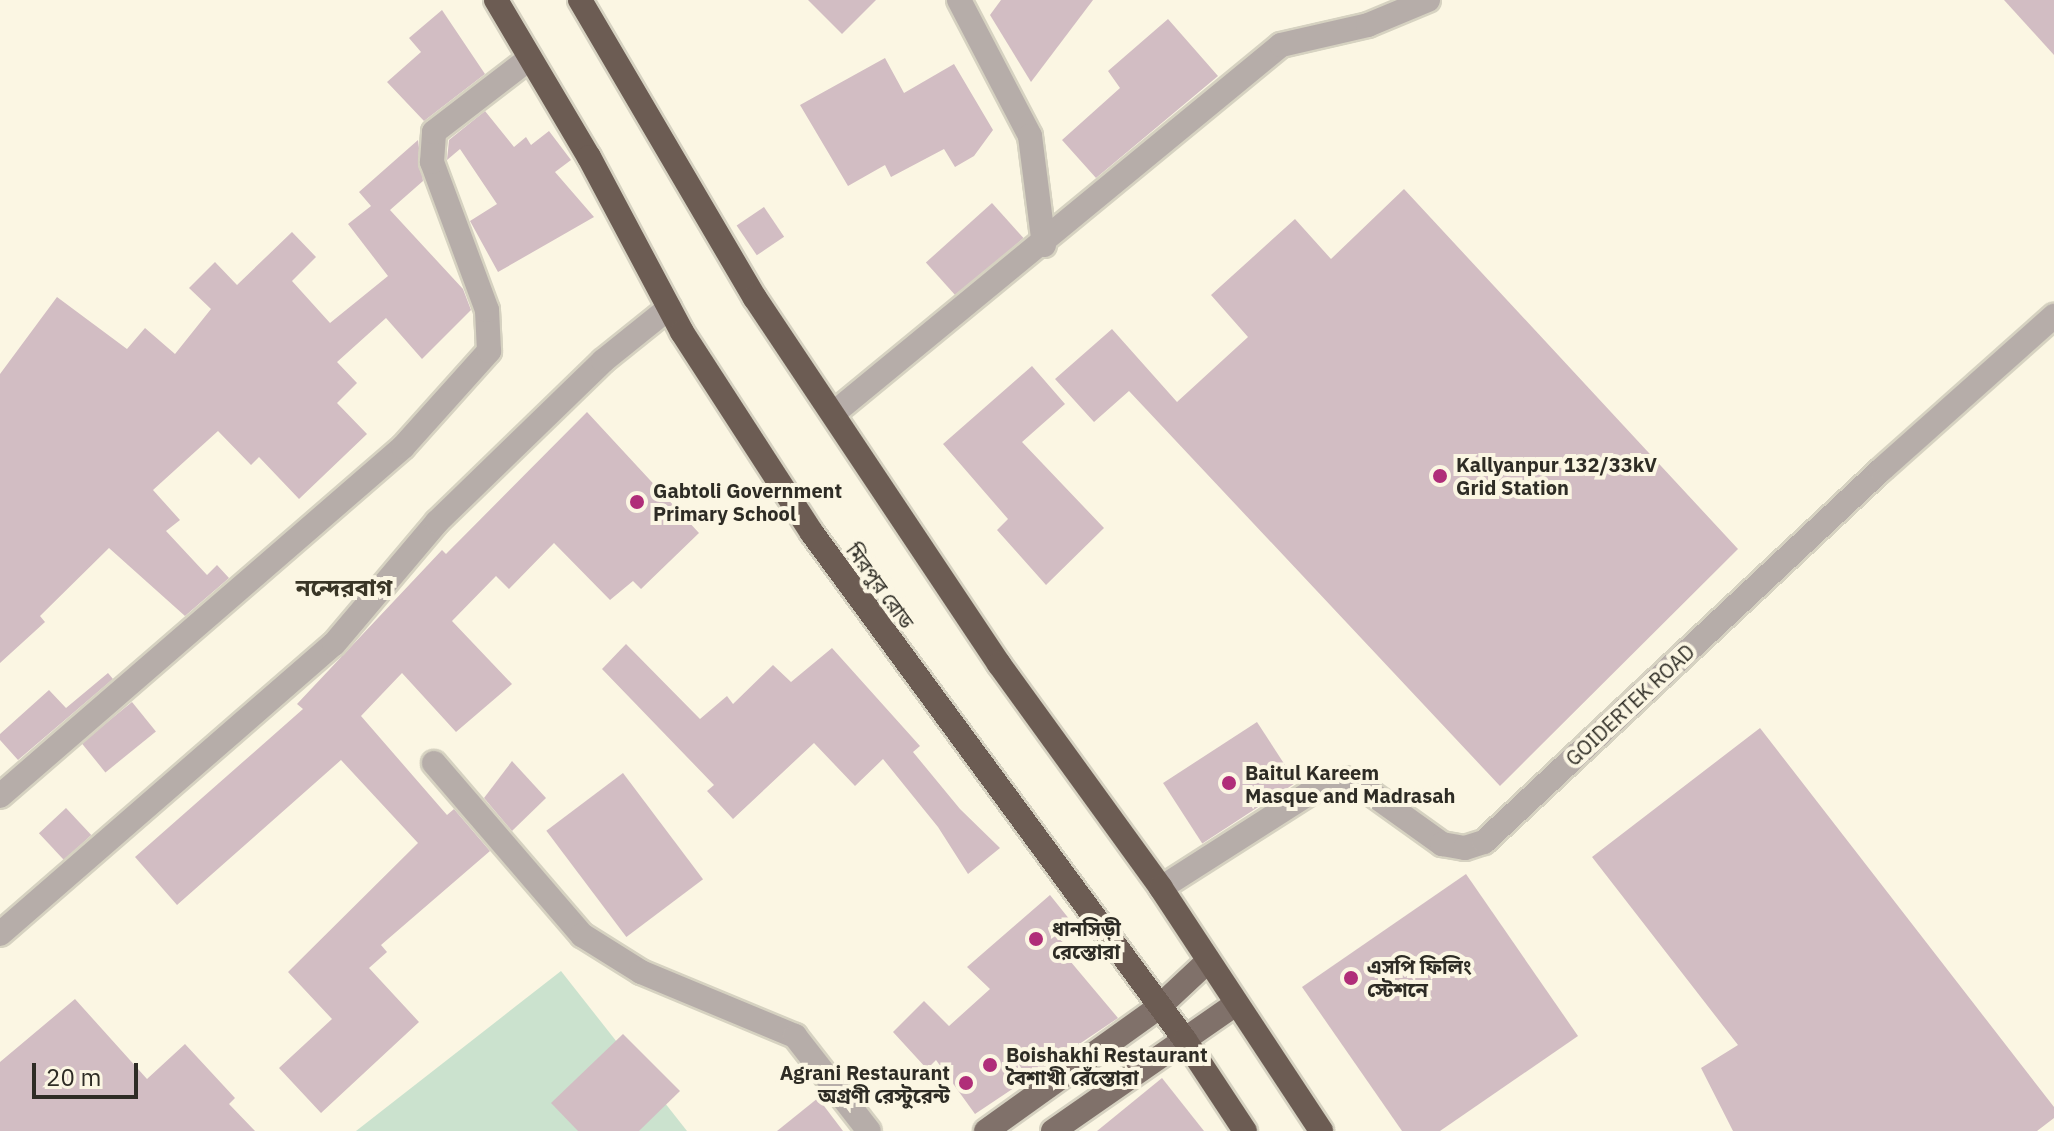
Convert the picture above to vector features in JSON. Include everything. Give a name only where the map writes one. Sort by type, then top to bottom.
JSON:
[{"type":"highway","name":"মিরপুর রোড","points":[[496,0],[669,308],[812,533],[1185,1040],[1245,1131]]},
{"type":"highway","points":[[580,0],[755,298],[999,664],[1161,888],[1321,1131]]},
{"type":"main road","points":[[986,1131],[1159,1007],[1208,961]]},
{"type":"main road","points":[[1053,1131],[1236,1004]]},
{"type":"street","points":[[959,0],[1030,136],[1044,245]]},
{"type":"street","points":[[834,413],[1044,245],[1281,45],[1368,25],[1428,0]]},
{"type":"street","points":[[0,796],[403,447],[489,351],[487,310],[432,162],[434,132],[530,58]]},
{"type":"street","points":[[0,934],[334,644],[437,522],[603,361],[669,308]]},
{"type":"street","name":"GOIDERTEK ROAD","points":[[1161,888],[1328,781],[1345,779],[1361,786],[1442,844],[1465,848],[1484,842],[1881,470],[2054,316]]},
{"type":"street","points":[[434,763],[582,935],[641,972],[795,1036],[869,1131]]},
{"type":"green space","points":[[561,971],[687,1131],[356,1131]]},
{"type":"building","points":[[808,0],[876,0],[842,34]]},
{"type":"building","points":[[1001,0],[1093,0],[1031,82],[990,15]]},
{"type":"building","points":[[2004,0],[2054,0],[2054,55]]},
{"type":"building","points":[[442,10],[485,74],[424,121],[387,82],[421,52],[409,38]]},
{"type":"building","points":[[1168,19],[1218,76],[1096,178],[1062,140],[1120,88],[1108,71]]},
{"type":"building","points":[[885,58],[904,93],[954,64],[993,130],[974,156],[955,167],[944,149],[891,177],[885,165],[848,186],[800,105]]},
{"type":"building","points":[[485,111],[514,147],[526,137],[531,145],[549,131],[571,160],[555,172],[594,217],[498,272],[470,221],[497,204],[460,149],[447,160],[449,140]]},
{"type":"building","points":[[418,140],[423,181],[390,210],[463,289],[471,310],[422,359],[386,318],[337,362],[357,383],[337,403],[367,434],[299,499],[259,457],[251,465],[218,431],[153,490],[180,520],[166,531],[207,575],[217,565],[229,578],[185,616],[109,548],[40,616],[45,622],[0,663],[0,374],[57,297],[127,349],[145,328],[175,354],[211,309],[189,288],[215,262],[237,285],[292,232],[316,257],[292,281],[330,323],[388,276],[348,224],[371,206],[359,192]]},
{"type":"building","name":"Kallyanpur 132/33kV Grid Station","points":[[1404,189],[1738,549],[1500,786],[1129,391],[1094,422],[1055,379],[1112,329],[1177,402],[1248,337],[1211,295],[1295,219],[1331,259]]},
{"type":"building","points":[[992,203],[1023,238],[957,297],[926,263]]},
{"type":"building","points":[[764,207],[784,237],[757,255],[737,225]]},
{"type":"building","points":[[1032,366],[1065,404],[1022,442],[1104,528],[1046,585],[997,530],[1008,519],[943,444]]},
{"type":"building","points":[[587,412],[699,533],[641,589],[633,581],[610,600],[554,543],[509,589],[496,576],[452,621],[512,684],[456,732],[402,673],[361,716],[447,815],[454,809],[490,851],[381,945],[387,952],[369,968],[419,1022],[321,1113],[279,1068],[332,1019],[288,972],[418,843],[341,760],[177,905],[135,857],[303,709],[297,704],[442,550],[446,554]]},
{"type":"building","points":[[626,644],[700,719],[727,696],[733,704],[773,665],[791,682],[832,648],[920,746],[913,752],[960,809],[1000,848],[968,874],[938,827],[883,759],[855,786],[814,743],[733,819],[707,791],[714,785],[602,669]]},
{"type":"building","points":[[108,673],[113,679],[18,760],[0,740],[0,734],[49,690],[66,708]]},
{"type":"building","points":[[132,702],[156,732],[105,772],[81,743]]},
{"type":"building","name":"Baitul Kareem Masque and Madrasah","points":[[1257,722],[1296,782],[1202,843],[1163,783]]},
{"type":"building","points":[[1760,728],[2054,1107],[2054,1118],[2037,1131],[1733,1131],[1701,1068],[1738,1045],[1592,857]]},
{"type":"building","points":[[512,761],[546,798],[512,831],[484,798]]},
{"type":"building","points":[[623,773],[703,879],[626,937],[546,831]]},
{"type":"building","points":[[66,808],[91,835],[64,860],[39,833]]},
{"type":"building","points":[[1466,874],[1578,1036],[1440,1131],[1402,1131],[1302,987]]},
{"type":"building","points":[[1050,895],[1074,925],[1058,938],[1065,944],[1060,949],[1118,1018],[975,1114],[936,1060],[927,1069],[893,1032],[924,1001],[949,1026],[990,989],[967,967]]},
{"type":"building","points":[[75,999],[147,1079],[185,1044],[235,1098],[229,1104],[255,1131],[0,1131],[0,1062]]},
{"type":"building","points":[[623,1034],[680,1091],[639,1131],[578,1131],[551,1103]]},
{"type":"building","points":[[1162,1078],[1204,1131],[1097,1131]]},
{"type":"building","points":[[818,1098],[843,1131],[777,1131]]},
{"type":"place","name":"Kallyanpur 132/33kV Grid Station","points":[[1440,476]]},
{"type":"place","name":"Gabtoli Government Primary School","points":[[637,502]]},
{"type":"place","name":"Baitul Kareem Masque and Madrasah","points":[[1229,783]]},
{"type":"place","name":"ধানসিড়ী রেস্তোরা","points":[[1036,939]]},
{"type":"place","name":"এসপি ফিলিং স্টেশনে","points":[[1351,978]]},
{"type":"place","name":"Boishakhi Restaurant বৈশাখী রেঁস্তোরা","points":[[990,1065]]},
{"type":"place","name":"Agrani Restaurant অগ্রণী রেস্টুরেন্ট","points":[[966,1083]]},
{"type":"district","name":"নন্দেরবাগ","points":[[344,588]]}]
